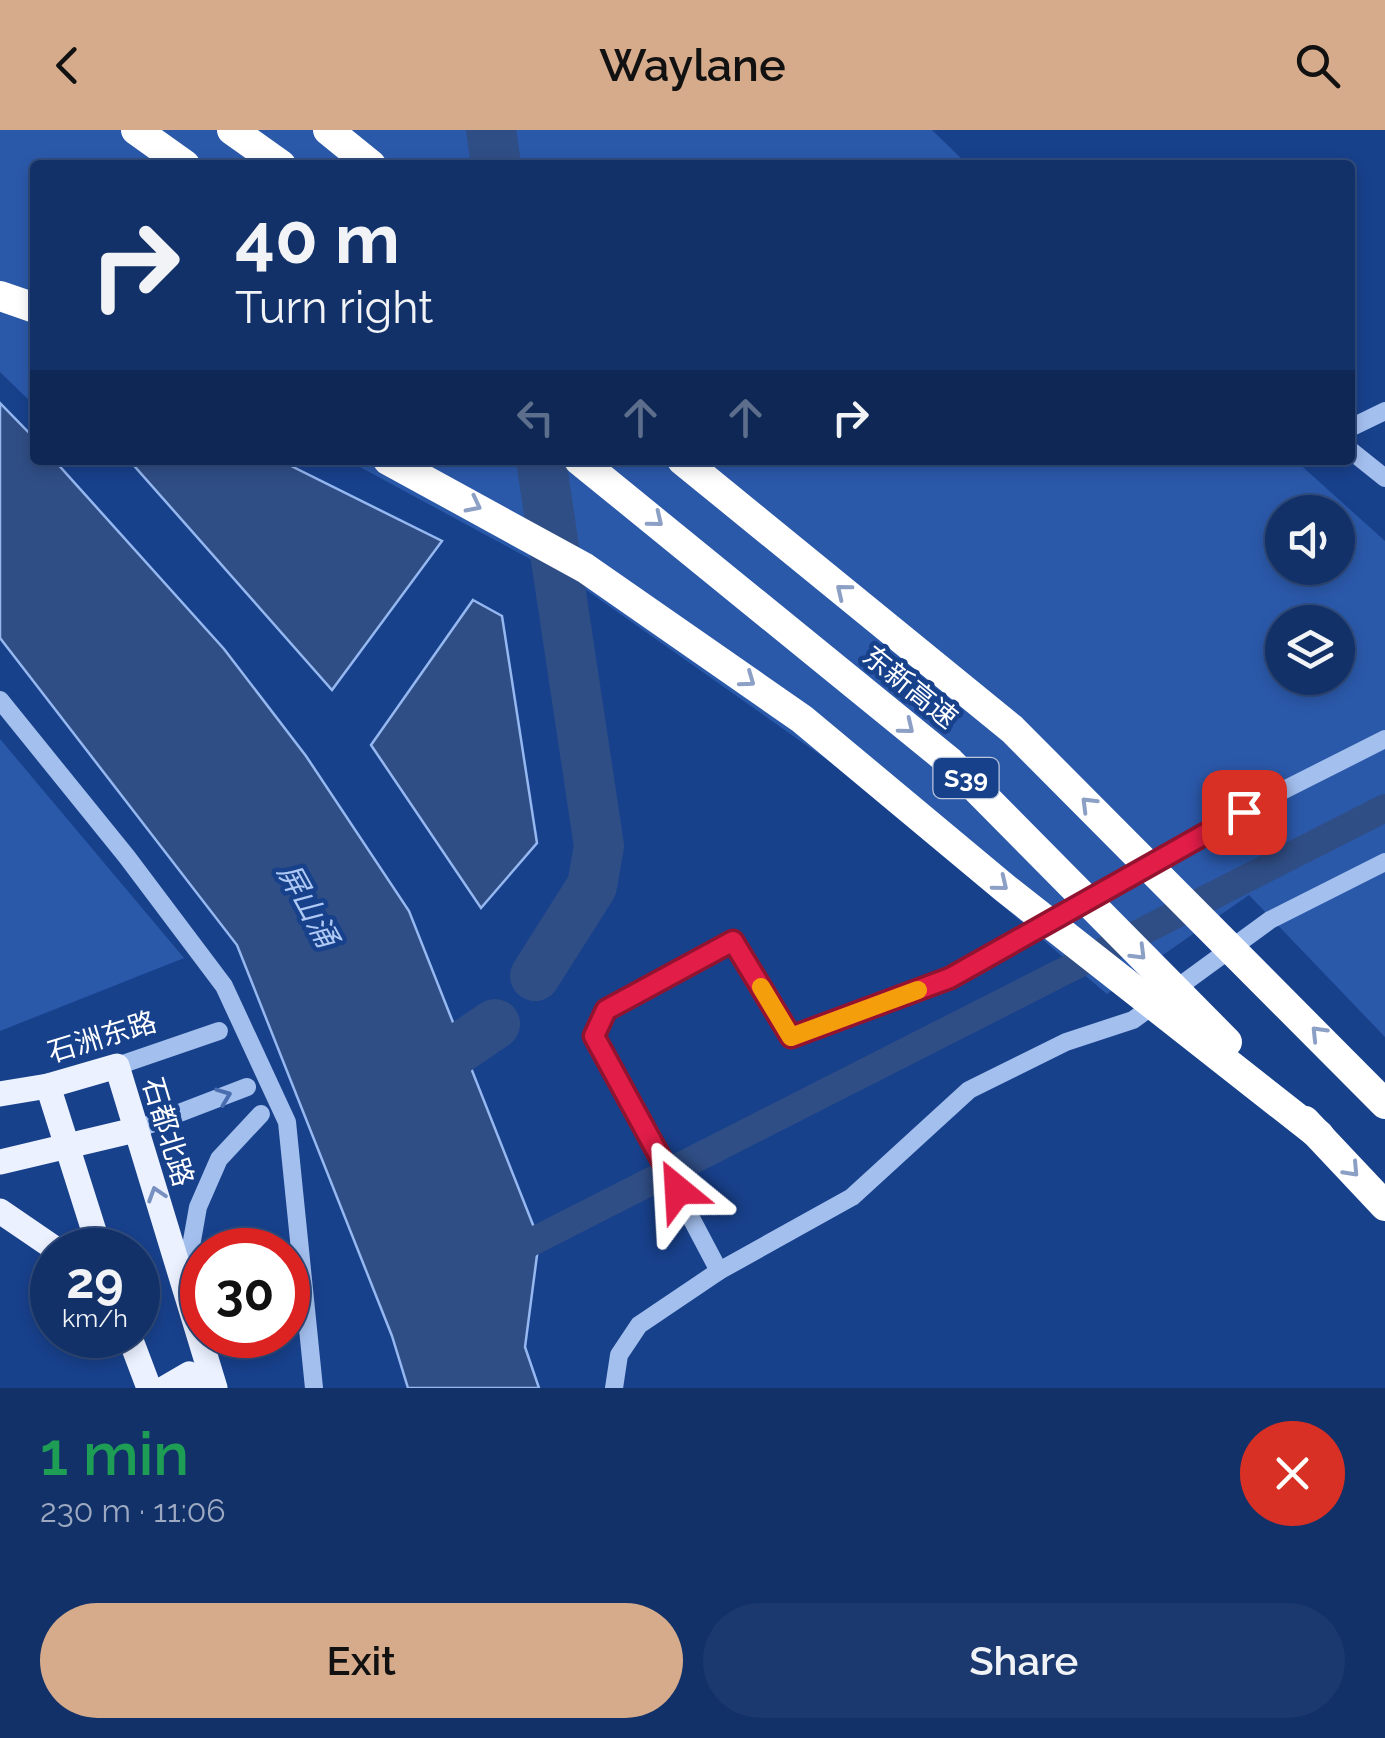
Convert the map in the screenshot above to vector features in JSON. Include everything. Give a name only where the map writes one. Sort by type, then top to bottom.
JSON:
[{"type":"highway","points":[[136,130],[178,160]]},
{"type":"highway","points":[[232,130],[273,160]]},
{"type":"highway","points":[[328,130],[366,160]]},
{"type":"highway","points":[[0,296],[30,306]]},
{"type":"highway","points":[[397,465],[585,568],[787,708],[1006,889],[1319,1134]]},
{"type":"highway","name":"东新高速","points":[[585,465],[950,762],[1319,1134],[1385,1206]]},
{"type":"highway","name":"东新高速","points":[[688,465],[1012,728],[1385,1104]]},
{"type":"main road","name":"石洲东路","points":[[0,1094],[48,1086],[117,1066]]},
{"type":"main road","name":"石都北路","points":[[117,1066],[180,1272]]},
{"type":"main road","points":[[48,1086],[93,1228]]},
{"type":"main road","points":[[0,1162],[135,1130]]},
{"type":"main road","points":[[0,1211],[30,1232]]},
{"type":"main road","points":[[138,1358],[149,1388]]},
{"type":"main road","name":"石都北路","points":[[204,1358],[212,1388]]},
{"type":"main road","points":[[165,1388],[189,1374],[212,1388]]},
{"type":"street","points":[[1355,426],[1385,411]]},
{"type":"street","points":[[1355,454],[1385,478]]},
{"type":"street","points":[[0,700],[127,856],[224,986],[280,1105],[287,1122],[314,1388]]},
{"type":"street","points":[[719,1270],[643,1121],[594,1036],[606,1010],[733,941],[791,1037],[950,978],[1276,794],[1385,739]]},
{"type":"street","points":[[614,1388],[618,1355],[638,1324],[719,1270],[852,1197],[969,1090],[1066,1042],[1133,1020],[1270,920],[1385,862]]},
{"type":"street","name":"石洲东路","points":[[117,1066],[220,1031]]},
{"type":"street","points":[[135,1130],[247,1087]]},
{"type":"street","points":[[194,1228],[198,1207],[219,1160],[261,1114]]},
{"type":"shaded area","points":[[0,130],[932,130],[963,160],[30,160],[30,401],[0,372]]},
{"type":"shaded area","points":[[356,465],[1301,465],[1334,495],[1265,495],[1265,585],[1355,585],[1355,514],[1385,541],[1385,1037],[1249,895],[1107,994],[843,771],[582,587]]},
{"type":"shaded area","points":[[0,739],[184,958],[0,1031]]},
{"type":"water","name":"屏山涌","points":[[0,403],[30,434],[30,465],[58,465],[224,649],[306,756],[409,911],[539,1240],[525,1347],[539,1388],[408,1388],[392,1336],[237,945],[0,638]]},
{"type":"water","points":[[133,465],[289,465],[442,541],[332,690]]},
{"type":"water","points":[[473,600],[502,616],[537,843],[481,908],[371,745]]},
{"type":"waterway","points":[[491,130],[495,160]]},
{"type":"waterway","points":[[535,976],[592,886],[599,846],[542,465]]},
{"type":"waterway","points":[[504,1256],[1385,808]]},
{"type":"waterway","points":[[408,1083],[495,1024]]},
{"type":"slow traffic","points":[[761,987],[791,1037],[918,990]]},
{"type":"route","points":[[678,1190],[594,1036],[606,1010],[733,941],[791,1037],[950,978],[1244,812]]}]
